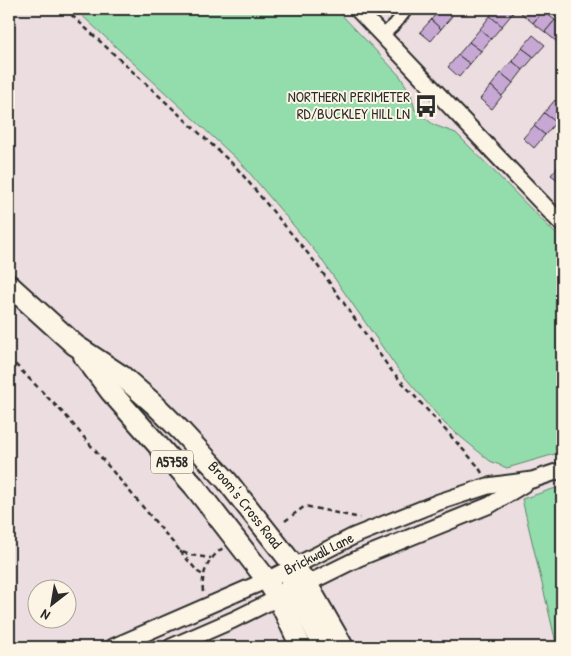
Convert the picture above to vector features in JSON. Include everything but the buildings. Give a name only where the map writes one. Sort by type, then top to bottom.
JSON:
[{"type":"highway","name":"Broom's Cross Road","points":[[9,285],[75,344],[122,376],[175,425],[227,481],[294,566],[293,590],[301,647]]},
{"type":"highway","name":"Broom's Cross Road","points":[[75,344],[110,392],[194,486],[267,580],[293,590],[343,647]]},
{"type":"highway","points":[[293,590],[324,647]]},
{"type":"main road","points":[[357,9],[562,224]]},
{"type":"main road","name":"Brickwall Lane","points":[[113,647],[267,580],[354,536],[439,502],[488,486],[532,480],[562,470]]},
{"type":"main road","name":"Brickwall Lane","points":[[172,647],[359,558],[490,505],[532,480]]},
{"type":"street","points":[[383,35],[407,9]]},
{"type":"path","points":[[65,9],[236,167],[315,262],[390,369],[477,465],[488,486]]},
{"type":"path","points":[[9,358],[66,416],[198,572],[204,575]]},
{"type":"path","points":[[285,521],[305,506],[360,518]]},
{"type":"path","points":[[204,595],[204,575],[211,558],[225,547]]},
{"type":"path","points":[[180,551],[190,555],[211,558]]},
{"type":"green space","points":[[75,9],[336,9],[400,76],[411,94],[415,110],[434,125],[456,133],[562,240],[562,452],[507,468],[490,461],[445,424],[397,368],[319,256],[242,164]]},
{"type":"green space","points":[[562,486],[562,647],[557,647],[522,499]]},
{"type":"place","name":"NORTHERN PERIMETER RD/BUCKLEY HILL LN","points":[[426,106]]}]
